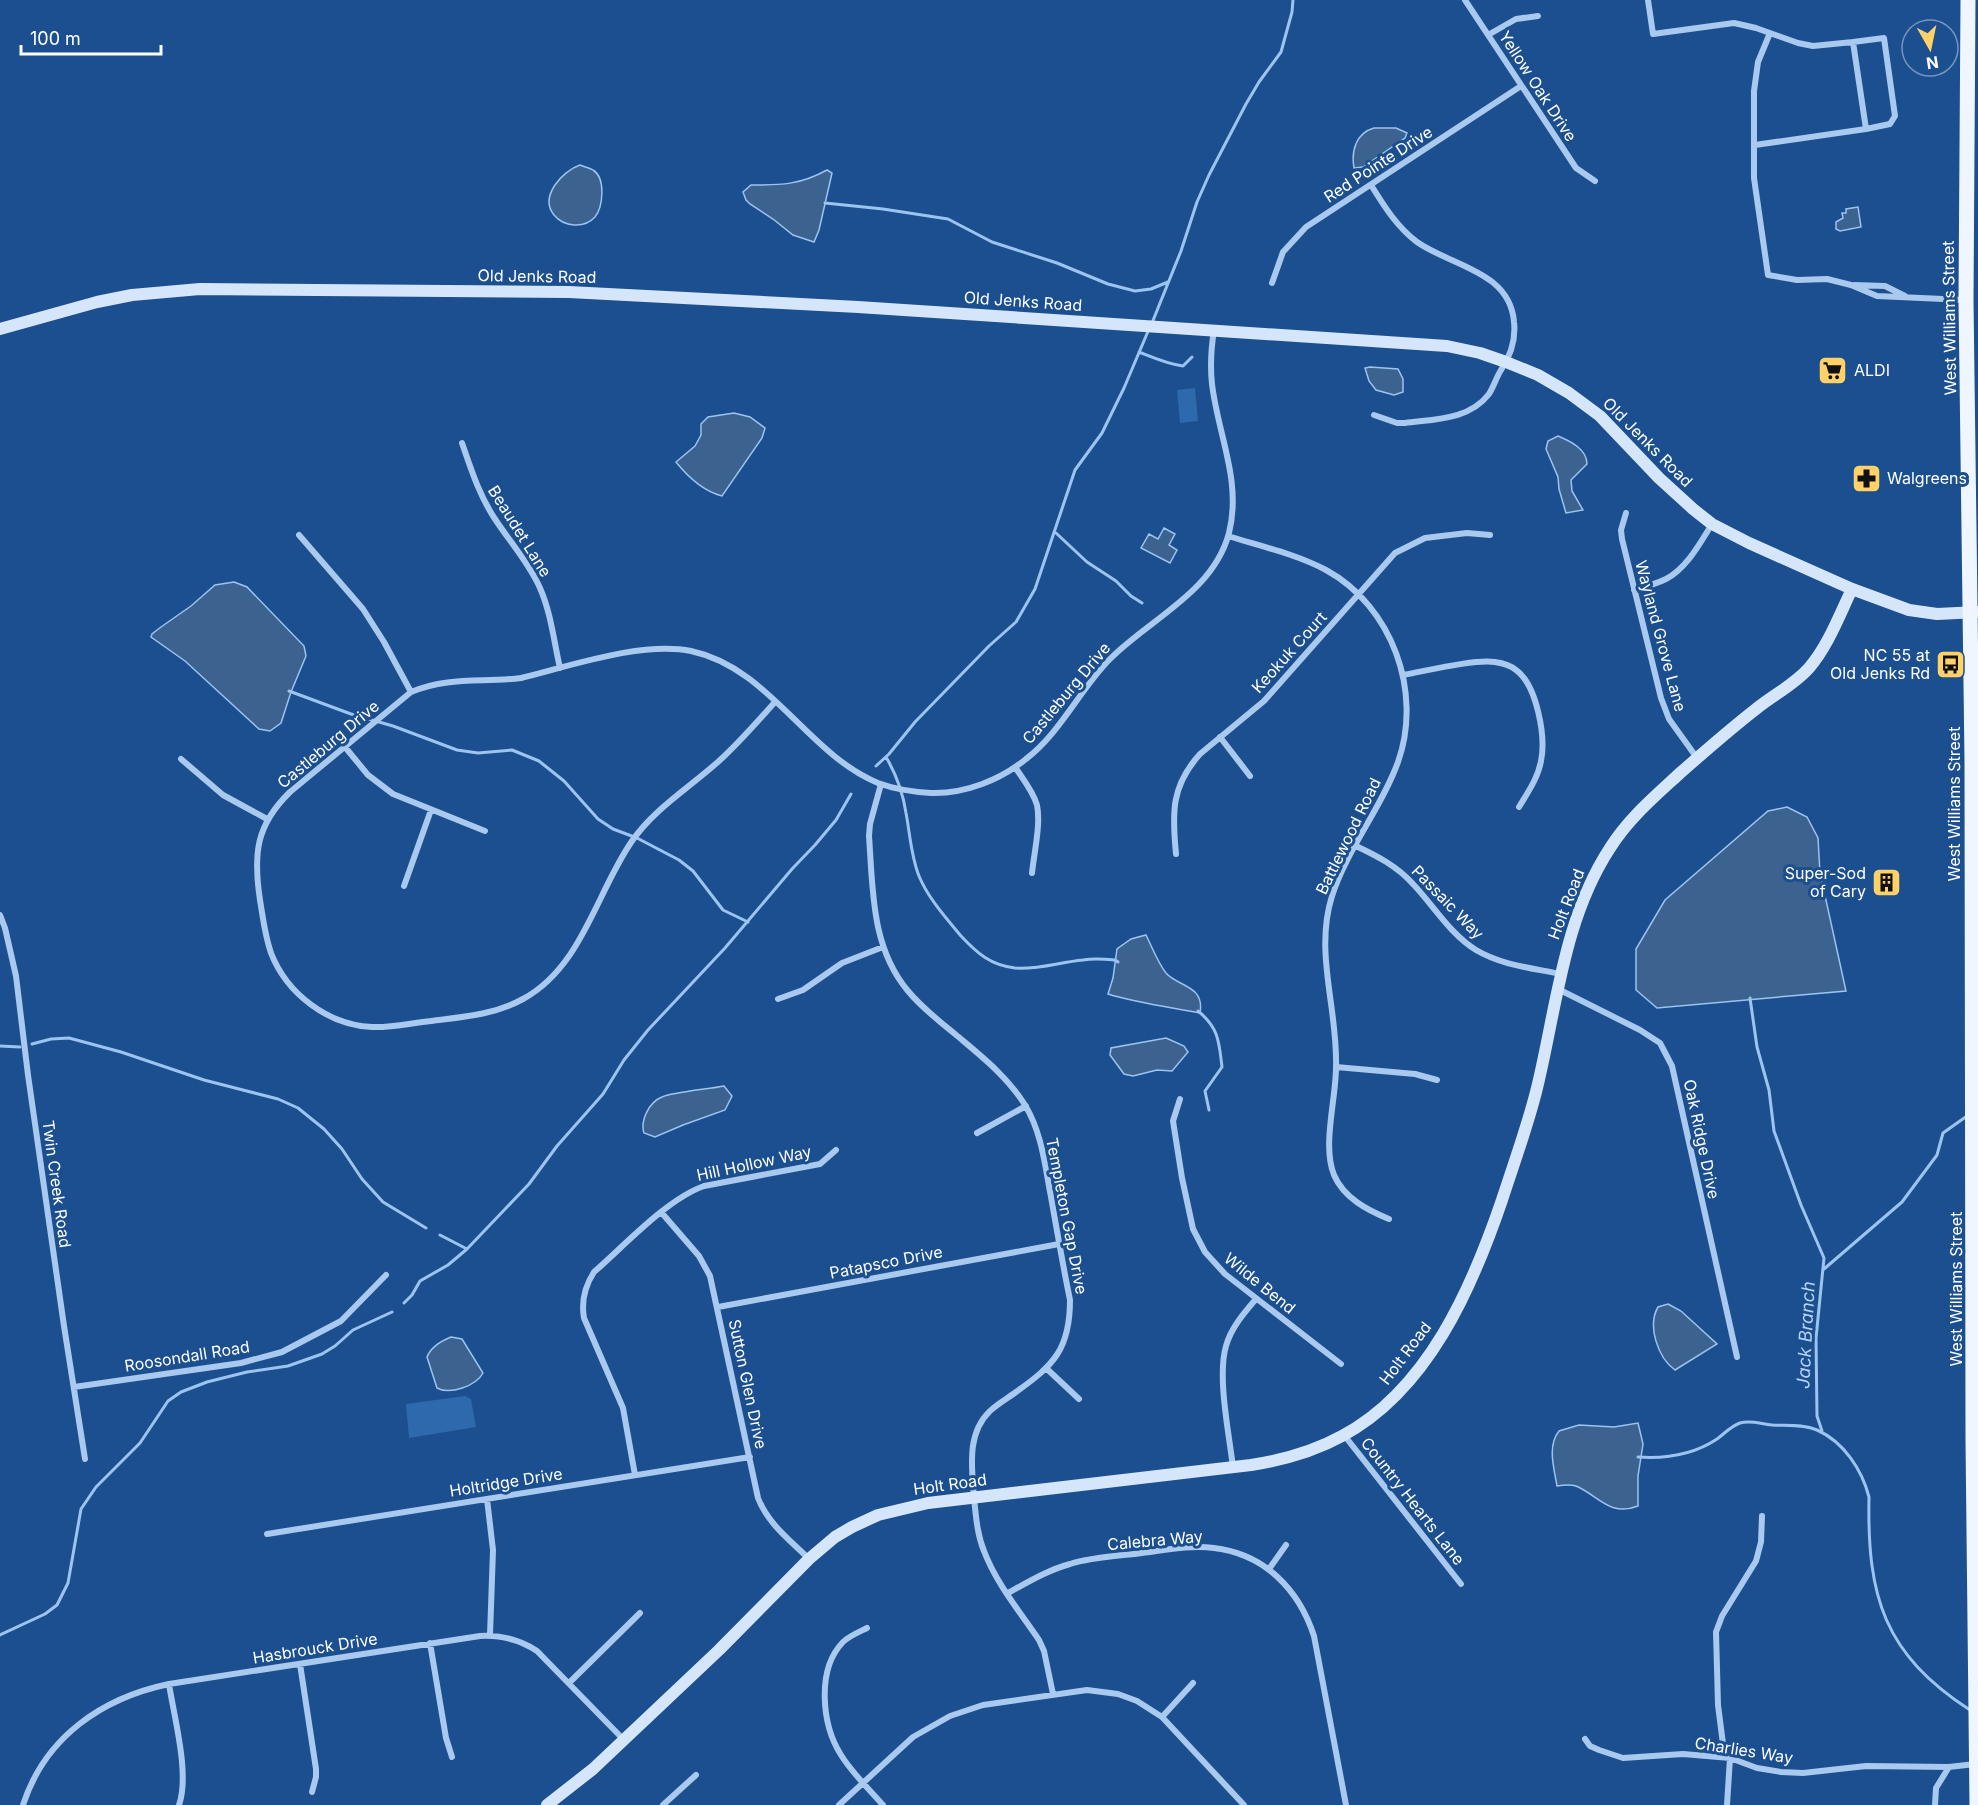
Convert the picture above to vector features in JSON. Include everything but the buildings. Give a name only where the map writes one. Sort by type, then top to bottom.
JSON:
[{"type":"main road","name":"West Williams Street","points":[[1971,6],[1966,300],[1974,613],[1972,760],[1976,1215],[1977,1805]]},
{"type":"street","name":"Yellow Oak Drive","points":[[1465,0],[1576,168],[1595,181]]},
{"type":"street","points":[[1648,0],[1653,34],[1734,23],[1813,46],[1884,38],[1895,116],[1890,124],[1755,145]]},
{"type":"street","points":[[1488,35],[1516,19],[1538,16]]},
{"type":"street","points":[[1770,33],[1758,62],[1754,91],[1754,178],[1768,275],[1797,280],[1827,279],[1851,285],[1877,296],[1966,300]]},
{"type":"street","points":[[1853,42],[1866,129]]},
{"type":"street","name":"Red Pointe Drive","points":[[1272,284],[1280,260],[1296,236],[1334,208],[1521,86]]},
{"type":"street","points":[[1371,185],[1392,217],[1407,233],[1428,248],[1491,280],[1506,296],[1514,315],[1515,333],[1512,351],[1489,394],[1482,402],[1465,413],[1454,417],[1405,423],[1397,423],[1374,415]]},
{"type":"street","points":[[1851,285],[1885,286],[1905,296]]},
{"type":"street","name":"Old Jenks Road","points":[[0,329],[97,302],[154,293],[211,289],[569,292],[858,307],[1447,346],[1480,353],[1506,362],[1569,393],[1593,410],[1659,478],[1693,509],[1713,524],[1749,543],[1852,590],[1909,610],[1937,614],[1974,613]]},
{"type":"street","name":"Castleburg Drive","points":[[775,702],[720,761],[639,831],[620,861],[564,965],[536,991],[507,1007],[492,1012],[387,1027],[371,1027],[354,1025],[315,1008],[282,975],[267,941],[257,871],[257,854],[267,819],[276,805],[290,792],[411,692],[444,682],[506,680],[638,650],[673,648],[711,656],[733,667],[752,680],[837,758],[856,772],[881,784],[923,792],[954,791],[984,783],[1015,767],[1033,753],[1106,663],[1122,647],[1199,586],[1216,563],[1228,536],[1232,520],[1233,494],[1224,437],[1212,387],[1210,364],[1215,330]]},
{"type":"street","name":"Beaudet Lane","points":[[462,443],[475,482],[486,505],[540,587],[561,668]]},
{"type":"street","name":"Wayland Grove Lane","points":[[1626,513],[1621,530],[1622,539],[1665,709],[1674,728],[1697,758]]},
{"type":"street","points":[[1634,590],[1659,583],[1675,573],[1713,524]]},
{"type":"street","name":"Keokuk Court","points":[[1176,854],[1173,810],[1181,781],[1192,762],[1274,692],[1395,553],[1425,538],[1456,533],[1490,536]]},
{"type":"street","points":[[298,535],[363,609],[411,692]]},
{"type":"street","name":"Battlewood Road","points":[[1228,536],[1313,564],[1333,575],[1358,594],[1384,627],[1397,654],[1403,675],[1407,706],[1402,746],[1390,781],[1333,893],[1326,926],[1326,964],[1336,1067],[1329,1146],[1334,1174],[1339,1184],[1355,1201],[1371,1212],[1389,1219]]},
{"type":"street","name":"Holt Road","points":[[547,1805],[593,1770],[719,1650],[809,1559],[852,1527],[878,1515],[928,1503],[1279,1460],[1313,1450],[1344,1435],[1385,1405],[1413,1376],[1445,1328],[1472,1276],[1497,1215],[1537,1090],[1560,974],[1572,930],[1583,898],[1598,866],[1634,817],[1697,758],[1812,665],[1852,590]]},
{"type":"street","points":[[1403,675],[1484,662],[1506,664],[1522,675],[1534,700],[1542,737],[1542,748],[1538,774],[1519,807]]},
{"type":"street","points":[[1220,737],[1250,776]]},
{"type":"street","points":[[345,747],[368,775],[393,794],[486,831]]},
{"type":"street","points":[[181,759],[223,795],[267,819]]},
{"type":"street","points":[[1015,767],[1032,792],[1036,805],[1037,820],[1032,873]]},
{"type":"street","name":"Templeton Gap Drive","points":[[881,784],[869,836],[875,917],[883,948],[896,974],[912,995],[1002,1075],[1026,1106],[1041,1143],[1070,1300],[1069,1326],[1062,1348],[1047,1369],[989,1412],[980,1426],[974,1442],[972,1457],[976,1518],[982,1546],[990,1565],[1044,1651],[1053,1694]]},
{"type":"street","points":[[404,886],[431,810]]},
{"type":"street","name":"Passaic Way","points":[[1356,846],[1399,870],[1458,936],[1477,951],[1506,963],[1560,974]]},
{"type":"street","name":"Twin Creek Road","points":[[0,915],[16,976],[28,1075],[85,1459]]},
{"type":"street","points":[[778,999],[803,990],[842,963],[883,948]]},
{"type":"street","name":"Oak Ridge Drive","points":[[1557,989],[1640,1030],[1660,1043],[1672,1066],[1737,1357]]},
{"type":"street","points":[[1336,1067],[1415,1074],[1437,1080]]},
{"type":"street","name":"Wilde Bend","points":[[1180,1099],[1173,1121],[1193,1229],[1202,1247],[1214,1263],[1256,1299],[1341,1365]]},
{"type":"street","points":[[977,1133],[1026,1106]]},
{"type":"street","name":"Hill Hollow Way","points":[[635,1475],[623,1408],[587,1327],[583,1303],[586,1288],[594,1272],[661,1212],[691,1190],[820,1164],[836,1150]]},
{"type":"street","name":"Sutton Glen Drive","points":[[661,1212],[706,1266],[713,1285],[758,1498],[767,1516],[809,1559]]},
{"type":"street","name":"Patapsco Drive","points":[[718,1307],[1059,1244]]},
{"type":"street","name":"Roosondall Road","points":[[74,1387],[242,1364],[282,1352],[341,1321],[386,1275]]},
{"type":"street","points":[[1233,1467],[1224,1388],[1224,1358],[1230,1336],[1256,1299]]},
{"type":"street","points":[[1047,1369],[1079,1399]]},
{"type":"street","name":"Country Hearts Lane","points":[[1344,1435],[1461,1584]]},
{"type":"street","name":"Holtridge Drive","points":[[267,1533],[750,1457]]},
{"type":"street","points":[[487,1499],[493,1550],[490,1635]]},
{"type":"street","points":[[1727,1805],[1730,1758],[1723,1744],[1718,1705],[1716,1632],[1722,1616],[1756,1561],[1761,1542],[1762,1516]]},
{"type":"street","points":[[1269,1569],[1286,1545]]},
{"type":"street","name":"Calebra Way","points":[[1008,1593],[1043,1574],[1072,1563],[1183,1548],[1215,1548],[1229,1551],[1269,1569],[1292,1591],[1308,1616],[1314,1636],[1346,1805]]},
{"type":"street","points":[[570,1682],[640,1613]]},
{"type":"street","points":[[867,1628],[843,1642],[837,1650],[829,1672],[825,1709],[830,1733],[841,1756],[883,1805]]},
{"type":"street","name":"Hasbrouck Drive","points":[[23,1805],[38,1772],[51,1752],[84,1720],[99,1709],[130,1694],[169,1684],[490,1635],[504,1636],[529,1645],[570,1682],[624,1740]]},
{"type":"street","points":[[430,1643],[446,1738],[452,1757]]},
{"type":"street","points":[[300,1664],[316,1769],[312,1792]]},
{"type":"street","points":[[1162,1717],[1192,1683]]},
{"type":"street","points":[[169,1684],[183,1770],[182,1797],[179,1805]]},
{"type":"street","points":[[838,1805],[913,1737],[950,1716],[983,1705],[1087,1690],[1118,1694],[1137,1701],[1162,1717],[1244,1805]]},
{"type":"street","name":"Charlies Way","points":[[1585,1739],[1590,1746],[1623,1758],[1683,1754],[1730,1758],[1757,1768],[1792,1773],[1876,1766],[1949,1767],[1977,1764]]},
{"type":"street","points":[[1935,1805],[1936,1788],[1949,1767]]},
{"type":"street","points":[[663,1805],[696,1775]]},
{"type":"shaded area","points":[[1374,128],[1396,128],[1407,133],[1405,138],[1363,167],[1354,168],[1354,149],[1359,138]]},
{"type":"shaded area","points":[[580,165],[592,169],[597,174],[602,193],[600,207],[595,217],[580,225],[574,225],[563,222],[554,215],[549,200],[560,179]]},
{"type":"shaded area","points":[[827,170],[832,173],[819,230],[814,242],[793,235],[750,204],[743,192],[751,185],[790,183],[808,179]]},
{"type":"shaded area","points":[[1858,207],[1861,227],[1840,231],[1836,229],[1836,222],[1843,218],[1842,213],[1846,213],[1846,209]]},
{"type":"shaded area","points":[[1365,368],[1398,369],[1403,379],[1403,392],[1394,395],[1376,390],[1369,381]]},
{"type":"shaded area","points":[[1195,388],[1198,421],[1180,423],[1177,390]]},
{"type":"shaded area","points":[[734,413],[750,417],[765,428],[762,438],[722,496],[696,483],[676,462],[695,446],[701,435],[701,424],[708,417]]},
{"type":"shaded area","points":[[1558,436],[1577,446],[1586,459],[1587,464],[1571,480],[1572,491],[1583,510],[1566,513],[1558,477],[1546,449],[1548,441]]},
{"type":"shaded area","points":[[1164,528],[1175,534],[1169,545],[1177,550],[1170,563],[1141,548],[1149,534],[1158,539]]},
{"type":"shaded area","points":[[234,582],[247,587],[304,646],[306,656],[281,723],[270,731],[259,729],[185,661],[151,637],[215,585]]},
{"type":"shaded area","points":[[1787,807],[1807,817],[1818,838],[1820,873],[1846,991],[1657,1008],[1636,990],[1636,949],[1665,900],[1768,811]]},
{"type":"shaded area","points":[[1146,935],[1166,973],[1195,992],[1200,1004],[1200,1013],[1108,994],[1117,949],[1131,939]]},
{"type":"shaded area","points":[[1166,1038],[1184,1046],[1188,1052],[1172,1071],[1157,1070],[1133,1076],[1124,1074],[1110,1055],[1111,1048]]},
{"type":"shaded area","points":[[724,1086],[732,1096],[725,1110],[655,1137],[644,1133],[643,1123],[650,1107],[657,1099]]},
{"type":"shaded area","points":[[1668,1304],[1681,1311],[1717,1344],[1675,1370],[1659,1350],[1654,1332],[1658,1307]]},
{"type":"shaded area","points":[[451,1337],[462,1339],[483,1373],[475,1382],[462,1388],[442,1390],[437,1388],[427,1357],[437,1345]]},
{"type":"shaded area","points":[[465,1396],[471,1399],[476,1427],[409,1438],[406,1404]]},
{"type":"shaded area","points":[[1638,1423],[1643,1444],[1638,1476],[1638,1506],[1620,1509],[1605,1504],[1576,1486],[1557,1486],[1552,1450],[1559,1431],[1579,1425],[1614,1427]]},
{"type":"waterway","points":[[1152,323],[1209,175],[1246,104],[1281,52],[1293,0]]},
{"type":"waterway","points":[[825,203],[948,219],[992,242],[1057,263],[1108,284],[1135,291],[1151,289],[1168,282]]},
{"type":"waterway","points":[[876,766],[915,722],[989,646],[1016,622],[1035,589],[1075,470],[1102,433],[1149,329]]},
{"type":"waterway","points":[[1139,352],[1183,366],[1192,357]]},
{"type":"waterway","points":[[1056,533],[1087,562],[1116,581],[1142,603]]},
{"type":"waterway","points":[[289,691],[457,750],[478,753],[512,750],[539,761],[564,781],[598,819],[613,829],[637,838],[679,860],[693,871],[723,910],[748,922]]},
{"type":"waterway","points":[[886,757],[903,798],[912,853],[919,876],[938,908],[973,948],[991,961],[1015,968],[1032,968],[1091,959],[1118,962]]},
{"type":"waterway","points":[[404,1303],[420,1281],[448,1265],[467,1249],[529,1184],[557,1146],[603,1094],[624,1060],[648,1030],[725,948],[815,845],[836,820],[851,794]]},
{"type":"waterway","name":"Jack Branch","points":[[1750,998],[1757,1047],[1769,1090],[1774,1131],[1801,1205],[1824,1258],[1816,1338],[1817,1416],[1822,1431]]},
{"type":"waterway","points":[[1198,1011],[1210,1023],[1217,1036],[1222,1067],[1205,1091],[1209,1110]]},
{"type":"waterway","points":[[32,1044],[51,1039],[69,1038],[121,1052],[204,1080],[278,1099],[298,1108],[324,1129],[342,1149],[362,1179],[383,1202],[426,1228]]},
{"type":"waterway","points":[[0,1046],[20,1047]]},
{"type":"waterway","points":[[1824,1269],[1902,1202],[1937,1155],[1943,1133],[1967,1116]]},
{"type":"waterway","points":[[440,1235],[467,1249]]},
{"type":"waterway","points":[[0,1635],[45,1614],[57,1605],[68,1583],[81,1509],[96,1487],[140,1443],[168,1401],[181,1392],[207,1382],[247,1372],[288,1366],[322,1354],[353,1330],[392,1312]]},
{"type":"waterway","name":"Jack Branch","points":[[1638,1457],[1669,1456],[1699,1449],[1744,1422],[1806,1427],[1827,1435],[1843,1449],[1857,1467],[1866,1487],[1869,1497],[1872,1565],[1877,1594],[1886,1620],[1900,1644],[1918,1667],[1941,1689],[1970,1710]]},
{"type":"place","name":"ALDI","points":[[1833,370]]},
{"type":"place","name":"Walgreens","points":[[1866,478]]},
{"type":"place","name":"NC 55 at Old Jenks Rd","points":[[1951,664]]},
{"type":"place","name":"Super-Sod of Cary","points":[[1887,882]]}]
